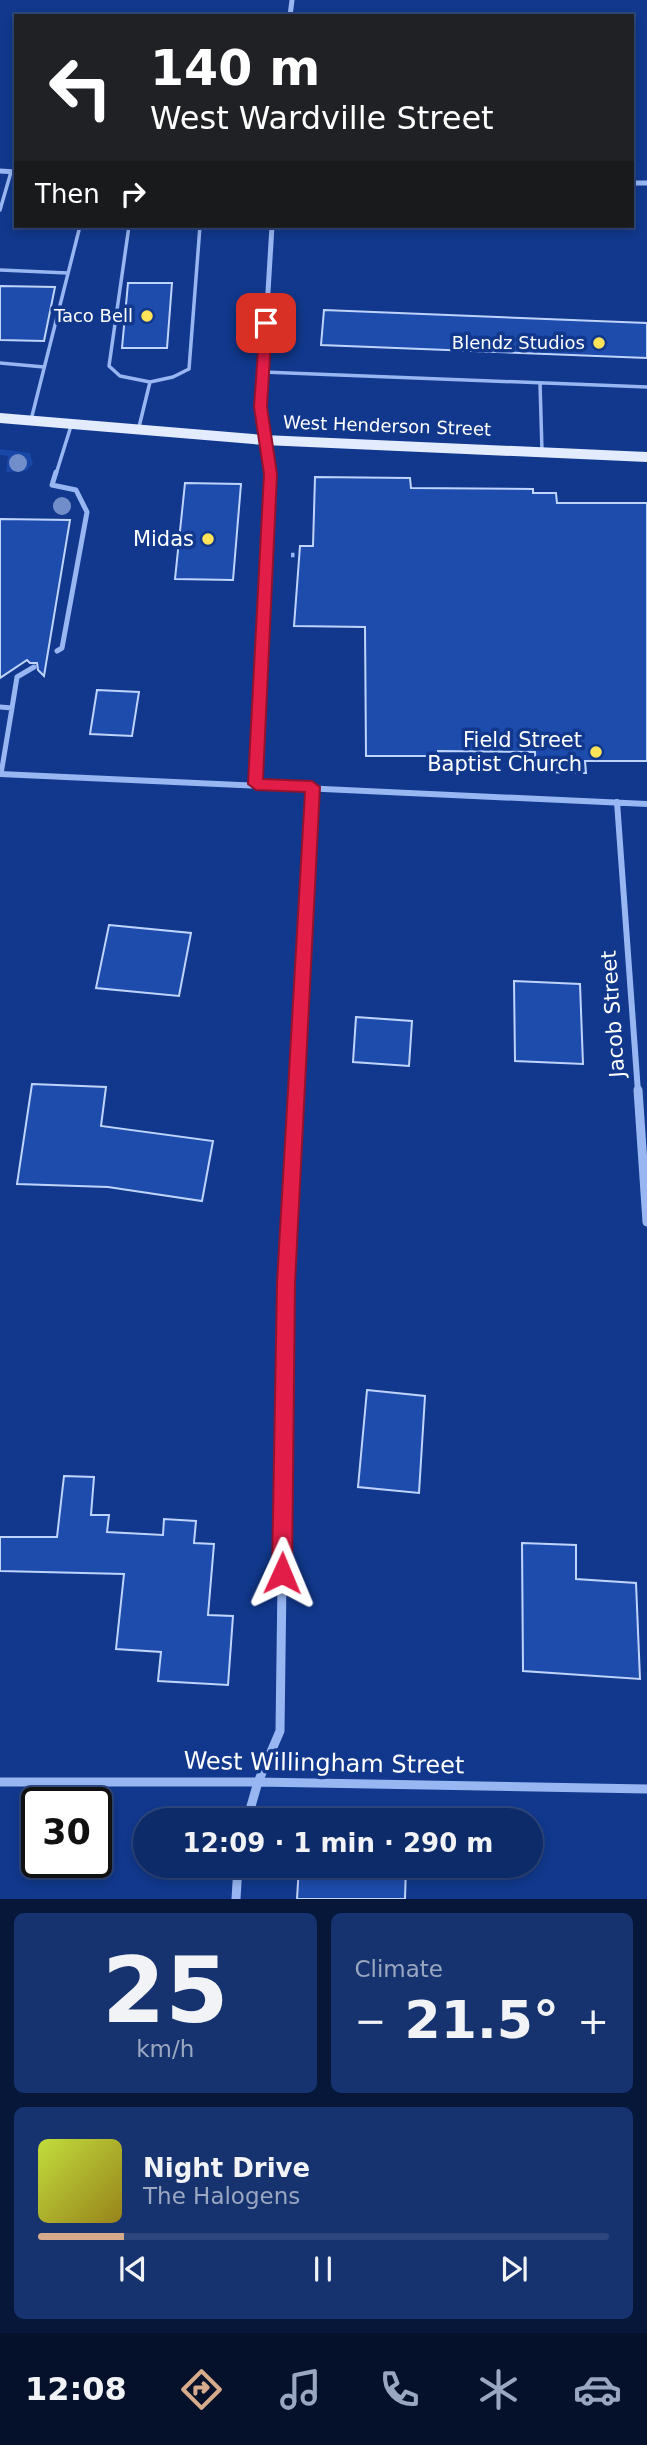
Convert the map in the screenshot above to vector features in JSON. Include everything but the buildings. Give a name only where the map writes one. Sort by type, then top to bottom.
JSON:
[{"type":"main road","name":"West Henderson Street","points":[[0,418],[264,440],[647,457]]},
{"type":"street","points":[[0,171],[14,172]]},
{"type":"street","points":[[256,784],[270,474],[261,407],[272,228]]},
{"type":"street","points":[[0,774],[647,804]]},
{"type":"street","points":[[250,1808],[258,1782],[280,1731],[286,1283],[312,787]]},
{"type":"street","name":"Jacob Street","points":[[617,802],[647,1222]]},
{"type":"street","name":"West Willingham Street","points":[[0,1782],[258,1782],[647,1789]]},
{"type":"street","points":[[236,1899],[237,1878]]},
{"type":"lane","points":[[0,210],[14,172]]},
{"type":"lane","points":[[31,422],[79,228]]},
{"type":"lane","points":[[129,228],[109,366],[121,376],[150,382],[173,377],[189,369],[200,228]]},
{"type":"lane","points":[[0,270],[68,273]]},
{"type":"lane","points":[[0,363],[44,368]]},
{"type":"lane","points":[[263,372],[647,387]]},
{"type":"lane","points":[[138,430],[150,382]]},
{"type":"lane","points":[[540,383],[542,451]]},
{"type":"lane","points":[[57,651],[62,648],[86,512],[76,490],[52,485],[71,426]]},
{"type":"lane","points":[[0,774],[17,677],[34,667]]},
{"type":"lane","points":[[0,707],[12,708]]},
{"type":"path","points":[[291,555],[299,555]]},
{"type":"shaded area","points":[[0,449],[30,453],[33,464],[26,471],[6,472],[8,456],[0,455]]},
{"type":"place","name":"Taco Bell","points":[[147,316]]},
{"type":"place","name":"Blendz Studios","points":[[599,343]]},
{"type":"place","name":"Midas","points":[[208,539]]},
{"type":"place","name":"Field Street Baptist Church","points":[[596,752]]},
{"type":"route","points":[[266,323],[261,407],[270,474],[256,784],[312,787],[286,1283],[282,1573]]}]
